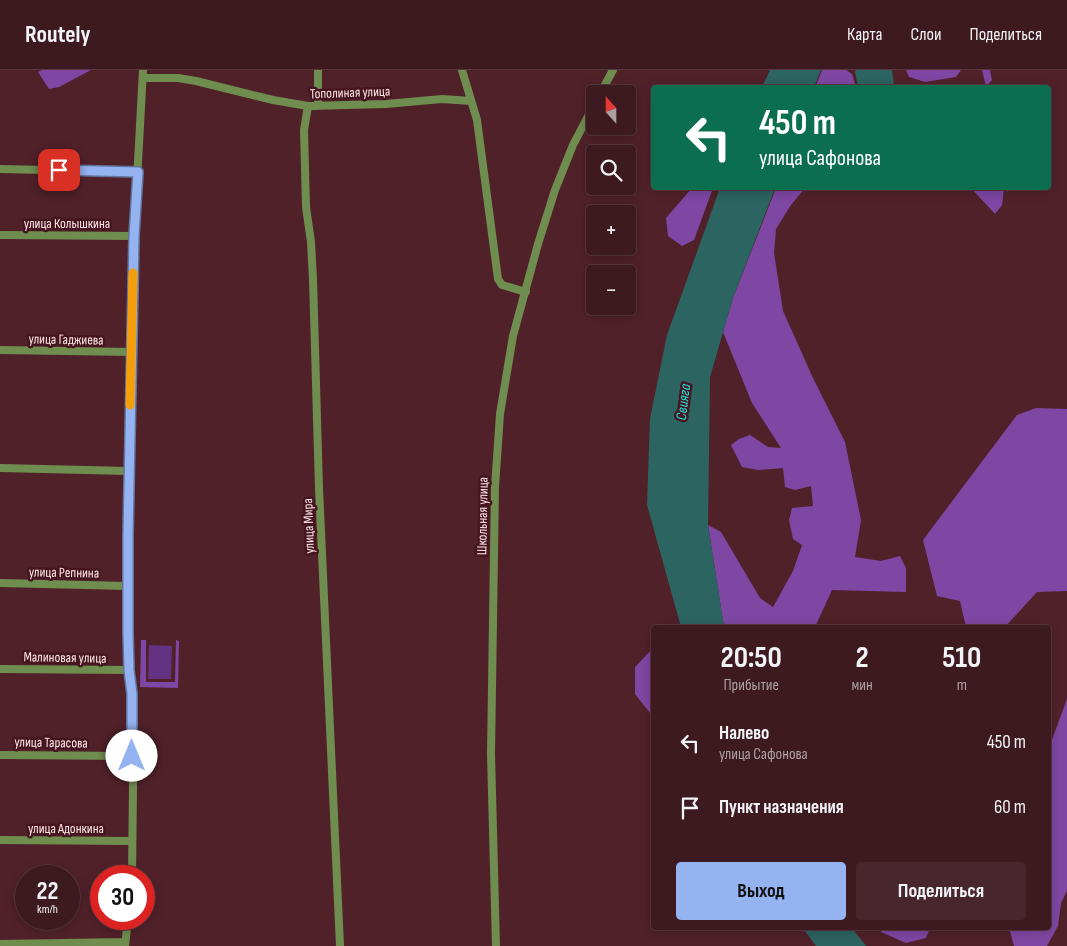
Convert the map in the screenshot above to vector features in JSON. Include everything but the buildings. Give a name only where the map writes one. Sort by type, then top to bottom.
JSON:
[{"type":"street","points":[[318,70],[318,106]]},
{"type":"street","points":[[462,70],[477,120],[498,279],[502,285],[526,292]]},
{"type":"street","points":[[604,85],[612,70]]},
{"type":"street","points":[[132,865],[132,694],[129,670],[128,586],[129,471],[134,236],[143,74]]},
{"type":"street","name":"Тополиная улица","points":[[143,74],[196,81],[273,100],[308,106],[442,99],[471,101]]},
{"type":"street","name":"улица Мира","points":[[308,106],[304,130],[306,207],[311,242],[313,280],[319,498],[340,946]]},
{"type":"street","name":"Школьная улица","points":[[496,946],[491,754],[496,461],[500,414],[512,345],[555,190],[573,145],[586,120]]},
{"type":"street","points":[[0,169],[138,172]]},
{"type":"street","name":"улица Колышкина","points":[[0,235],[134,236]]},
{"type":"street","name":"улица Гаджиева","points":[[0,350],[131,352]]},
{"type":"street","points":[[0,468],[129,471]]},
{"type":"street","name":"улица Репнина","points":[[0,583],[128,586]]},
{"type":"street","name":"Малиновая улица","points":[[0,669],[129,670]]},
{"type":"street","name":"улица Тарасова","points":[[0,754],[132,756]]},
{"type":"street","name":"улица Адонкина","points":[[0,840],[132,841]]},
{"type":"street","points":[[0,944],[125,944],[127,930]]},
{"type":"shaded area","points":[[42,70],[91,70],[59,87],[49,89],[38,72]]},
{"type":"shaded area","points":[[822,70],[846,70],[852,74],[855,85],[816,85]]},
{"type":"shaded area","points":[[906,70],[961,70],[956,77],[925,82],[909,77]]},
{"type":"shaded area","points":[[982,70],[990,70],[992,80],[986,85]]},
{"type":"shaded area","points":[[690,190],[712,190],[694,240],[682,246],[668,236],[666,218]]},
{"type":"shaded area","points":[[775,190],[803,190],[791,205],[776,229],[774,253],[783,311],[813,378],[845,442],[861,520],[855,557],[881,561],[900,556],[906,568],[906,592],[832,590],[816,625],[724,625],[708,525],[721,532],[760,598],[773,607],[793,571],[802,545],[793,539],[789,520],[792,508],[813,506],[811,486],[795,490],[785,487],[783,468],[758,470],[742,467],[731,445],[739,439],[750,435],[768,447],[781,448],[752,403],[723,332],[733,298]]},
{"type":"shaded area","points":[[973,190],[1004,190],[1002,205],[995,214]]},
{"type":"shaded area","points":[[1036,408],[1067,409],[1067,591],[1037,592],[1007,625],[966,625],[960,601],[937,596],[923,540],[1017,415]]},
{"type":"shaded area","points":[[141,640],[146,640],[146,682],[175,682],[176,640],[179,641],[178,688],[140,687]]},
{"type":"shaded area","points":[[149,645],[172,646],[171,679],[148,679]]},
{"type":"shaded area","points":[[651,650],[651,714],[635,694],[635,667]]},
{"type":"shaded area","points":[[1067,699],[1067,891],[1061,903],[1058,926],[1047,946],[1014,946],[1010,930],[1051,930],[1051,742]]},
{"type":"shaded area","points":[[882,930],[929,930],[926,938],[906,943],[881,932]]},
{"type":"water","points":[[770,70],[821,70],[815,85],[763,85]]},
{"type":"water","points":[[856,70],[892,70],[894,85],[858,85]]},
{"type":"water","name":"Свияга","points":[[719,190],[774,190],[733,298],[710,377],[708,525],[724,625],[680,625],[647,505],[650,419],[667,335]]},
{"type":"water","points":[[804,930],[854,930],[866,946],[816,946]]},
{"type":"slow traffic","points":[[130,405],[133,273]]},
{"type":"route","points":[[59,170],[138,172],[134,236],[128,536],[128,632],[132,694],[132,756]]}]
